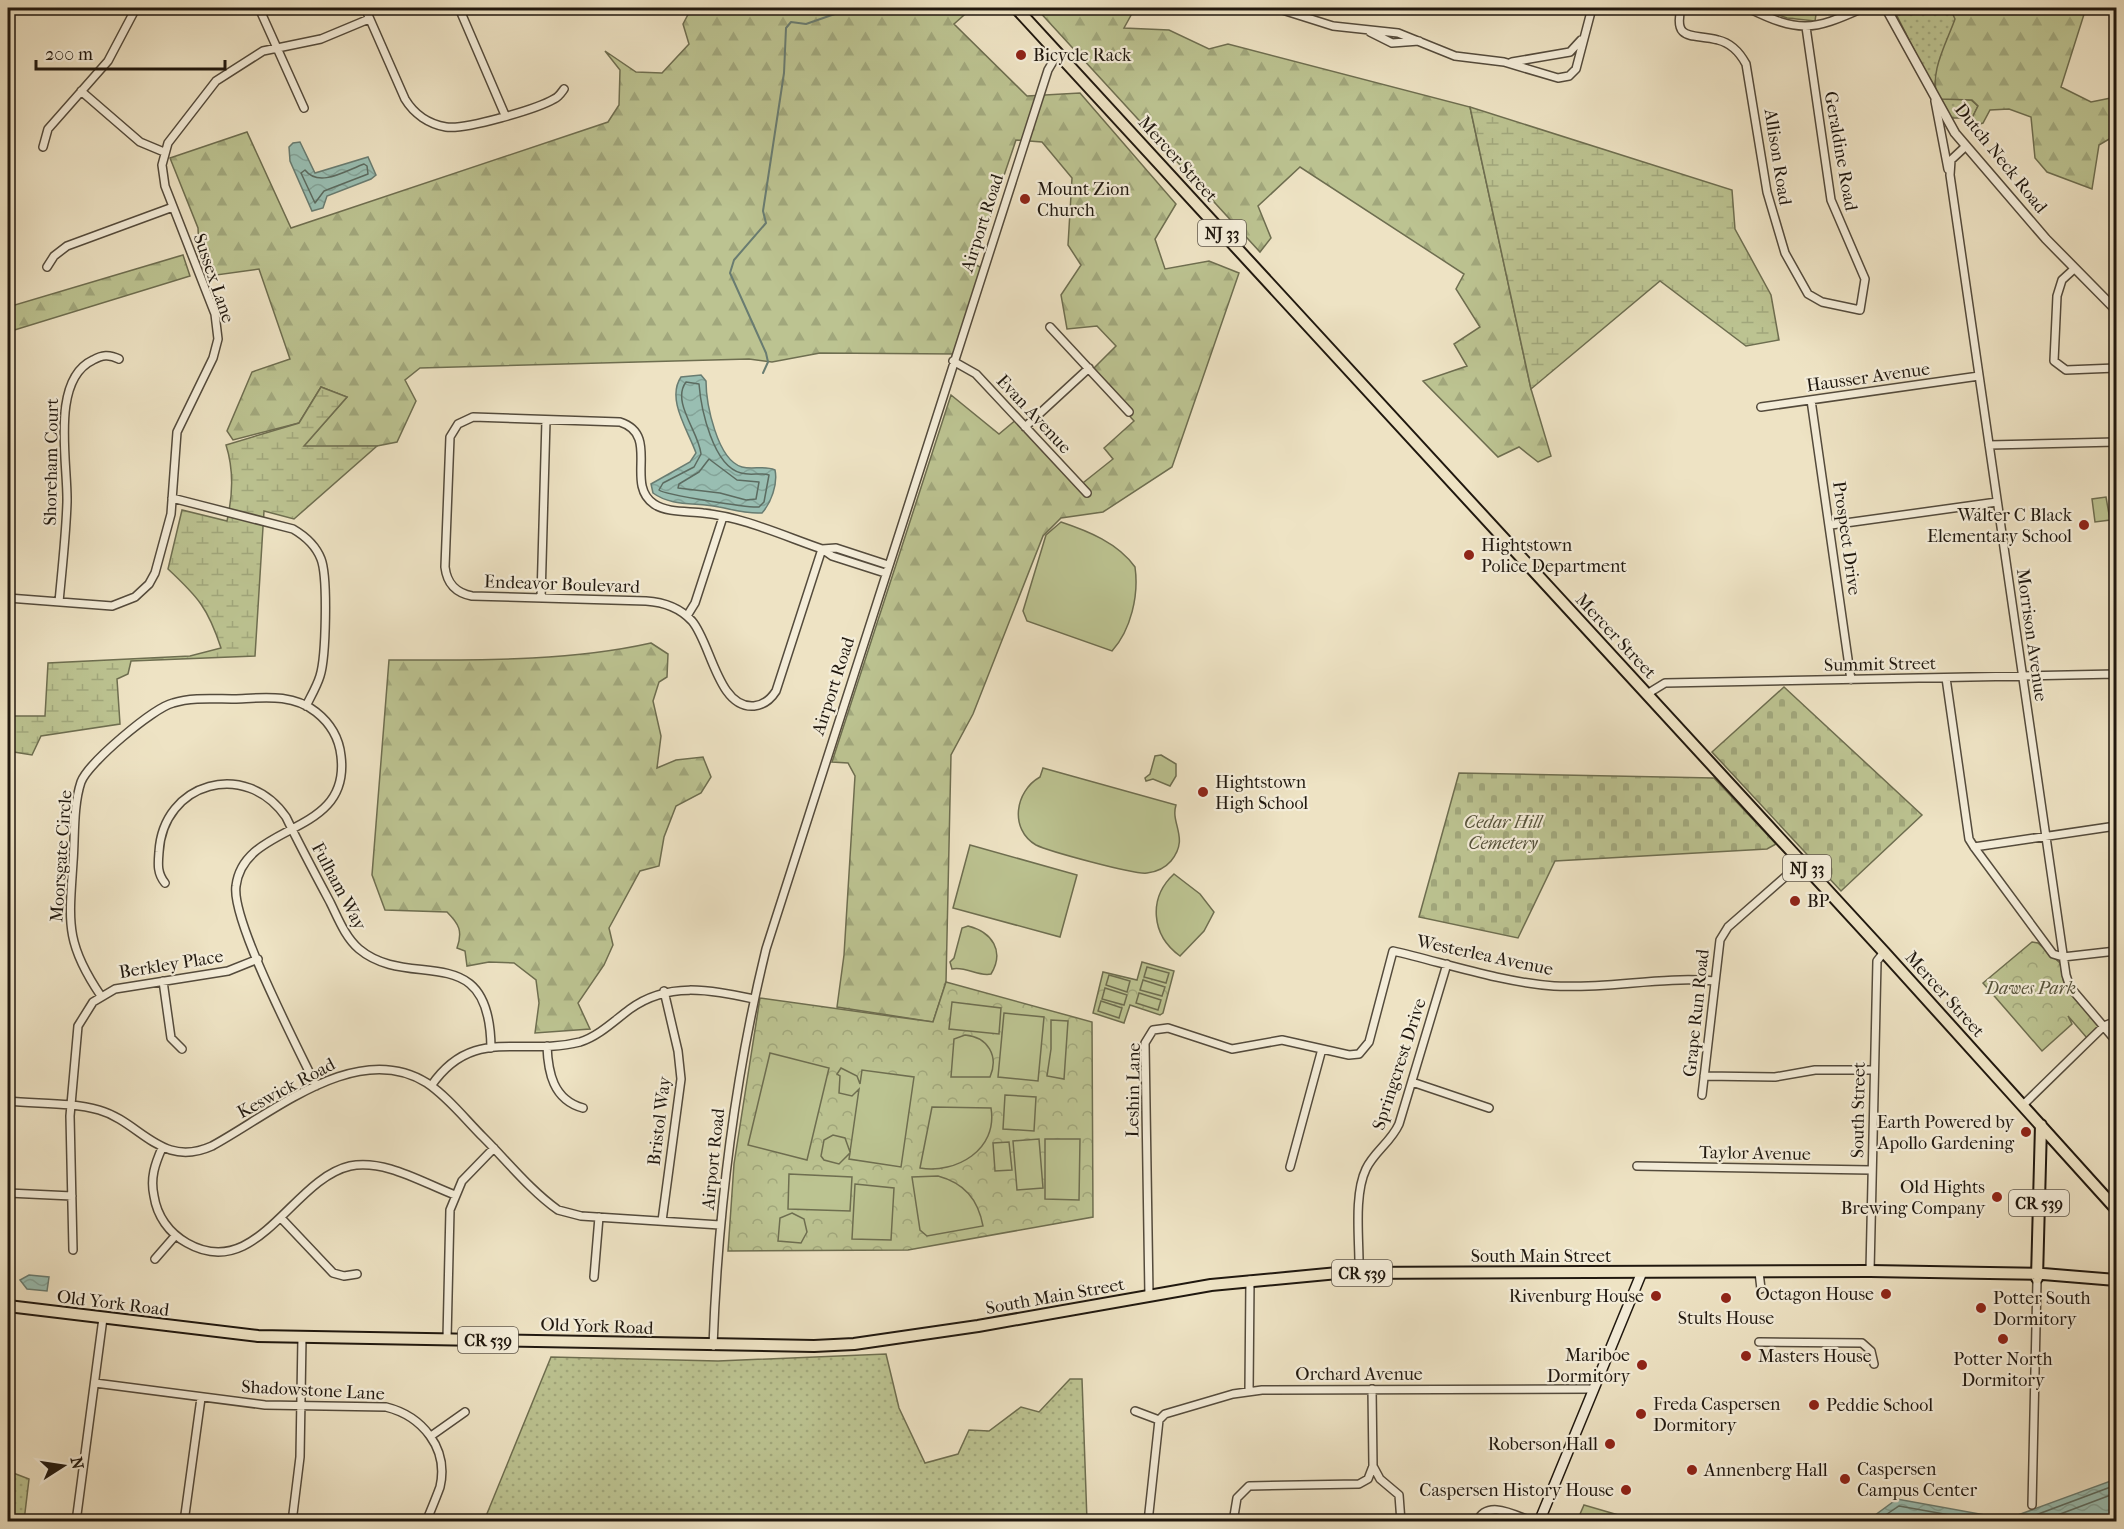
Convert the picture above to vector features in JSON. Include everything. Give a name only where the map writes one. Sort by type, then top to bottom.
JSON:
[{"type":"main road","name":"Mercer Street","points":[[1016,8],[1802,862],[2116,1209]]},
{"type":"main road","name":"CR 539","points":[[2037,1277],[2041,1125]]},
{"type":"main road","name":"South Main Street","points":[[969,1328],[1250,1280],[1359,1273],[1870,1271],[2116,1280]]},
{"type":"main road","points":[[1539,1521],[1642,1272]]},
{"type":"main road","name":"Old York Road","points":[[8,1306],[258,1336],[712,1346],[846,1344],[969,1328]]},
{"type":"street","points":[[43,147],[46,132],[108,61],[136,8]]},
{"type":"street","points":[[259,8],[304,108]]},
{"type":"street","points":[[365,8],[405,99],[421,117],[441,126],[457,128],[505,115],[554,99],[564,89]]},
{"type":"street","points":[[459,8],[505,115]]},
{"type":"street","points":[[1276,8],[1323,24],[1391,31],[1455,56],[1504,62],[1564,78],[1573,73],[1578,66],[1582,38],[1592,8]]},
{"type":"street","name":"Allison Road","points":[[1681,8],[1678,22],[1683,32],[1691,36],[1723,42],[1736,50],[1746,64],[1772,216],[1785,253],[1804,289],[1822,302],[1860,310]]},
{"type":"street","points":[[1748,8],[1784,23],[1806,27],[1831,23],[1863,8]]},
{"type":"street","name":"Dutch Neck Road","points":[[1886,8],[1935,101],[1966,146],[2074,269],[2116,310]]},
{"type":"street","name":"Sussex Lane","points":[[8,598],[112,606],[129,600],[144,590],[158,566],[172,498],[179,427],[213,358],[218,339],[214,314],[163,178],[165,152],[171,138],[212,85],[252,57],[276,47],[321,39],[369,18]]},
{"type":"street","name":"Geraldine Road","points":[[1806,27],[1832,200],[1865,279],[1860,310]]},
{"type":"street","points":[[1362,29],[1392,43],[1420,41]]},
{"type":"street","points":[[1504,62],[1530,61],[1570,52],[1582,38]]},
{"type":"street","name":"Airport Road","points":[[712,1346],[720,1225],[732,1116],[754,999],[786,881],[1048,70],[1058,53]]},
{"type":"street","points":[[81,91],[140,142],[165,152]]},
{"type":"street","name":"Morrison Avenue","points":[[1935,101],[1950,175],[2063,957],[2070,987],[2116,1041]]},
{"type":"street","points":[[1950,175],[1951,160],[1966,146]]},
{"type":"street","points":[[47,267],[54,256],[67,246],[173,207]]},
{"type":"street","points":[[2074,269],[2062,280],[2057,296],[2054,361],[2066,370],[2116,368]]},
{"type":"street","points":[[1050,327],[1129,412]]},
{"type":"street","name":"Shoreham Court","points":[[59,602],[67,503],[66,398],[75,375],[88,362],[106,355],[119,359]]},
{"type":"street","name":"Evan Avenue","points":[[954,361],[976,374],[1087,494]]},
{"type":"street","points":[[1025,428],[1089,369]]},
{"type":"street","name":"Hausser Avenue","points":[[1761,407],[1979,376]]},
{"type":"street","name":"Prospect Drive","points":[[1811,400],[1831,525],[1851,680]]},
{"type":"street","name":"Endeavor Boulevard","points":[[822,549],[777,689],[764,703],[746,706],[728,695],[703,637],[687,616],[669,606],[651,601],[465,595],[450,584],[445,564],[448,445],[454,428],[472,417],[613,421],[628,425],[641,441],[642,486],[651,502],[665,508],[723,516],[822,549],[832,556],[885,573]]},
{"type":"street","points":[[541,597],[546,420]]},
{"type":"street","points":[[1989,445],[2116,442]]},
{"type":"street","points":[[172,498],[293,529],[308,540],[318,553],[325,579],[323,657],[320,675],[306,706]]},
{"type":"street","points":[[1831,525],[1997,502]]},
{"type":"street","points":[[687,616],[695,603],[723,516]]},
{"type":"street","name":"Endeavor Boulevard","points":[[822,549],[836,548],[888,565]]},
{"type":"street","points":[[2116,674],[2116,685]]},
{"type":"street","name":"Summit Street","points":[[1647,694],[1665,684],[2116,674]]},
{"type":"street","points":[[1946,678],[1969,839],[2050,952],[2063,957],[2116,951]]},
{"type":"street","name":"Moorsgate Circle","points":[[101,996],[78,959],[69,922],[79,792],[91,765],[157,711],[171,703],[189,700],[277,698],[306,706],[324,719],[340,748],[341,768],[336,790],[327,806],[315,818],[257,849],[243,866],[237,878],[235,893],[237,909],[316,1086]]},
{"type":"street","name":"Fulham Way","points":[[165,883],[158,867],[163,828],[177,806],[203,788],[234,784],[259,791],[281,810],[353,943],[377,960],[445,973],[467,982],[478,993],[487,1009],[491,1048]]},
{"type":"street","points":[[1974,847],[2116,826]]},
{"type":"street","name":"Grape Run Road","points":[[1702,1095],[1718,947],[1723,933],[1802,862]]},
{"type":"street","name":"Westerlea Avenue","points":[[1393,951],[1532,983],[1556,986],[1678,978],[1715,981]]},
{"type":"street","name":"Leshin Lane","points":[[1149,1296],[1145,1043],[1149,1034],[1163,1027],[1232,1049],[1282,1040],[1353,1055],[1367,1047],[1393,951]]},
{"type":"street","name":"South Street","points":[[1870,1271],[1877,961],[1884,952]]},
{"type":"street","name":"Berkley Place","points":[[73,1250],[70,1106],[78,1026],[85,1011],[101,996],[120,987],[228,971],[258,959]]},
{"type":"street","name":"Springcrest Drive","points":[[1359,1273],[1360,1195],[1363,1176],[1374,1156],[1395,1134],[1447,964]]},
{"type":"street","points":[[162,981],[171,1038],[182,1049]]},
{"type":"street","points":[[431,1086],[454,1060],[474,1050],[548,1046],[586,1040],[640,1001],[664,991],[680,989],[754,999]]},
{"type":"street","name":"Bristol Way","points":[[662,1221],[681,1079],[678,1051],[664,991]]},
{"type":"street","points":[[2023,1105],[2104,1026],[2116,1021]]},
{"type":"street","points":[[548,1046],[549,1070],[554,1085],[568,1102],[583,1108]]},
{"type":"street","points":[[1290,1167],[1322,1049]]},
{"type":"street","name":"Keswick Road","points":[[8,1101],[70,1106],[108,1113],[162,1148],[185,1152],[205,1149],[341,1074],[371,1068],[399,1071],[431,1086],[558,1210],[573,1215],[720,1225]]},
{"type":"street","points":[[1704,1076],[1775,1077],[1815,1070],[1873,1070]]},
{"type":"street","points":[[1412,1082],[1489,1108]]},
{"type":"street","points":[[162,1148],[153,1174],[153,1192],[160,1215],[176,1236],[200,1249],[226,1251],[252,1242],[322,1179],[351,1166],[369,1165],[389,1169],[454,1195]]},
{"type":"street","points":[[447,1339],[449,1221],[454,1195],[468,1173],[494,1148]]},
{"type":"street","name":"Taylor Avenue","points":[[1637,1166],[1871,1170]]},
{"type":"street","points":[[8,1193],[72,1196]]},
{"type":"street","points":[[594,1277],[599,1217]]},
{"type":"street","points":[[281,1218],[333,1273],[344,1276],[357,1274]]},
{"type":"street","points":[[155,1259],[176,1236]]},
{"type":"street","points":[[2031,1505],[2037,1277]]},
{"type":"street","points":[[1249,1391],[1250,1280]]},
{"type":"street","points":[[76,1521],[103,1318]]},
{"type":"street","points":[[292,1521],[298,1481],[302,1337]]},
{"type":"street","points":[[1760,1342],[1862,1343],[1872,1351],[1874,1364]]},
{"type":"street","name":"Shadowstone Lane","points":[[95,1383],[265,1405],[386,1407],[406,1413],[431,1436],[439,1453],[442,1470],[440,1486],[426,1521]]},
{"type":"street","points":[[1233,1521],[1237,1498],[1249,1486],[1359,1484],[1368,1479],[1373,1466],[1372,1389]]},
{"type":"street","name":"Orchard Avenue","points":[[1159,1420],[1165,1414],[1249,1391],[1592,1389]]},
{"type":"street","points":[[184,1521],[201,1398]]},
{"type":"street","points":[[431,1436],[465,1412]]},
{"type":"street","points":[[1135,1412],[1159,1420],[1148,1521]]},
{"type":"street","points":[[1373,1466],[1380,1479],[1400,1495],[1401,1521]]},
{"type":"street","points":[[1477,1521],[1483,1512],[1497,1509],[1534,1521]]},
{"type":"green space","points":[[972,8],[954,24],[1027,96],[1080,93],[1176,204],[1155,239],[1165,269],[1209,261],[1239,273],[1172,467],[1103,512],[1061,518],[1043,536],[973,714],[951,755],[946,982],[933,1022],[837,1007],[844,955],[855,776],[848,763],[832,762],[951,395],[999,434],[1017,419],[1079,486],[1113,459],[1104,448],[1134,421],[1090,372],[1116,346],[1097,326],[1067,329],[1061,295],[1081,265],[1068,245],[1072,178],[1042,142],[1016,140],[974,264],[982,268],[957,354],[820,353],[772,362],[749,359],[420,368],[405,380],[416,401],[397,442],[377,446],[303,447],[347,397],[321,387],[299,423],[233,440],[227,431],[252,372],[290,359],[259,269],[209,276],[199,250],[198,228],[170,158],[247,132],[291,228],[608,122],[619,105],[620,70],[605,51],[636,72],[662,73],[689,44],[683,24],[691,9]]},
{"type":"green space","points":[[1036,8],[1135,8],[1124,28],[1169,30],[1209,49],[1228,44],[1470,107],[1531,389],[1551,456],[1538,462],[1519,447],[1498,457],[1423,381],[1467,366],[1454,344],[1480,327],[1456,289],[1464,274],[1300,167],[1258,206],[1271,238],[1260,252]]},
{"type":"green space","points":[[1759,8],[1817,8],[1815,21],[1787,18]]},
{"type":"green space","points":[[1893,8],[1950,8],[1956,19],[1939,62],[1934,89]]},
{"type":"green space","points":[[1950,8],[2086,8],[2061,87],[2091,102],[2116,97],[2116,135],[2099,145],[2092,189],[2047,172],[2035,158],[2031,117],[2009,109],[1990,110],[1983,123],[1976,125],[1972,118],[1978,106],[1972,100],[1939,99],[1935,80],[1937,70],[1955,19]]},
{"type":"green space","points":[[1947,97],[1971,100],[1978,106],[1972,118],[1951,118],[1939,99]]},
{"type":"green space","points":[[1470,107],[1732,190],[1735,229],[1771,295],[1779,340],[1746,346],[1660,281],[1531,389]]},
{"type":"green space","points":[[183,255],[190,276],[8,332],[8,307]]},
{"type":"green space","points":[[321,387],[347,397],[304,446],[377,446],[294,519],[264,511],[255,656],[131,661],[128,674],[117,679],[120,724],[41,736],[32,755],[8,751],[8,716],[45,716],[48,663],[190,656],[221,648],[201,604],[168,569],[182,510],[227,521],[232,483],[226,445],[299,423]]},
{"type":"green space","points":[[2106,497],[2110,520],[2095,522],[2092,499]]},
{"type":"green space","points":[[1061,522],[1092,534],[1111,545],[1135,567],[1136,589],[1129,623],[1119,643],[1112,651],[1027,621],[1023,611],[1046,535]]},
{"type":"green space","points":[[651,643],[668,654],[667,677],[659,682],[653,701],[661,736],[657,768],[676,760],[703,757],[711,777],[701,793],[676,806],[664,837],[659,866],[640,871],[609,928],[613,945],[604,965],[578,1003],[590,1029],[535,1033],[539,1003],[536,980],[514,963],[489,962],[467,966],[465,951],[457,948],[460,937],[459,928],[447,912],[385,910],[372,875],[389,660],[554,657]]},
{"type":"green space","points":[[1784,687],[1922,815],[1841,891],[1712,752]]},
{"type":"green space","points":[[1161,755],[1176,764],[1176,776],[1170,786],[1153,779],[1146,781],[1145,778],[1150,774],[1155,756]]},
{"type":"green space","points":[[1043,768],[1176,805],[1175,819],[1179,845],[1171,861],[1157,871],[1139,873],[1036,845],[1027,838],[1022,830],[1018,810],[1025,791],[1040,777]]},
{"type":"green space","name":"Cedar Hill Cemetery","points":[[1459,773],[1714,778],[1776,844],[1767,849],[1555,861],[1518,938],[1419,917]]},
{"type":"green space","points":[[970,845],[1077,875],[1060,937],[953,908]]},
{"type":"green space","points":[[1174,874],[1200,894],[1214,912],[1204,931],[1180,956],[1163,938],[1156,916],[1160,894]]},
{"type":"green space","points":[[968,926],[984,933],[994,944],[997,958],[991,974],[952,969],[950,962],[954,958],[962,928]]},
{"type":"green space","name":"Dawes Park","points":[[2032,942],[2038,943],[2060,963],[2064,983],[2100,1026],[2087,1038],[2068,1016],[2072,1024],[2042,1051],[1983,983]]},
{"type":"green space","points":[[1142,962],[1174,971],[1163,1013],[1160,1015],[1130,1005],[1124,1023],[1093,1013],[1103,972],[1137,980]]},
{"type":"green space","points":[[1147,967],[1169,973],[1166,983],[1144,977]]},
{"type":"green space","points":[[1109,975],[1130,981],[1127,992],[1106,985]]},
{"type":"green space","points":[[1143,980],[1165,987],[1162,996],[1140,990]]},
{"type":"green space","points":[[946,982],[1092,1022],[1093,1217],[908,1250],[728,1251],[734,1164],[760,998],[933,1022]]},
{"type":"green space","points":[[1105,988],[1127,995],[1124,1005],[1102,999]]},
{"type":"green space","points":[[1139,993],[1161,1000],[1158,1010],[1136,1003]]},
{"type":"green space","points":[[1101,1001],[1122,1008],[1119,1018],[1098,1011]]},
{"type":"green space","points":[[952,1002],[1001,1008],[999,1034],[949,1029]]},
{"type":"green space","points":[[1004,1013],[1044,1017],[1038,1081],[998,1077]]},
{"type":"green space","points":[[1051,1020],[1068,1021],[1064,1079],[1047,1076],[1051,1049]]},
{"type":"green space","points":[[965,1035],[980,1039],[990,1049],[993,1062],[990,1077],[951,1077],[954,1039]]},
{"type":"green space","points":[[770,1053],[829,1068],[807,1160],[748,1145]]},
{"type":"green space","points":[[841,1068],[857,1076],[860,1084],[862,1070],[914,1077],[901,1167],[849,1159],[850,1153],[839,1164],[824,1160],[821,1156],[824,1140],[833,1135],[845,1138],[850,1152],[859,1089],[852,1096],[839,1093],[840,1076],[837,1074]]},
{"type":"green space","points":[[1005,1095],[1036,1097],[1034,1131],[1003,1129]]},
{"type":"green space","points":[[932,1107],[991,1108],[988,1136],[972,1156],[947,1167],[920,1168]]},
{"type":"green space","points":[[1039,1139],[1043,1188],[1017,1190],[1013,1141]]},
{"type":"green space","points":[[1045,1139],[1080,1139],[1079,1200],[1045,1199]]},
{"type":"green space","points":[[1009,1142],[1012,1170],[995,1171],[993,1143]]},
{"type":"green space","points":[[789,1174],[852,1177],[850,1211],[788,1209]]},
{"type":"green space","points":[[938,1176],[955,1183],[968,1194],[978,1208],[983,1226],[927,1236],[920,1230],[912,1177]]},
{"type":"green space","points":[[855,1184],[894,1188],[891,1240],[852,1239]]},
{"type":"green space","points":[[792,1213],[804,1219],[807,1232],[801,1243],[778,1241],[780,1218]]},
{"type":"green space","points":[[886,1354],[899,1408],[925,1463],[958,1454],[969,1430],[989,1431],[1021,1407],[1039,1412],[1070,1379],[1082,1379],[1087,1521],[484,1521],[551,1357],[718,1361]]},
{"type":"green space","points":[[8,1471],[29,1479],[24,1521],[8,1521]]},
{"type":"green space","points":[[1584,1505],[1639,1521],[1577,1521]]},
{"type":"water","points":[[300,142],[315,173],[368,157],[376,175],[327,196],[323,208],[312,211],[290,161],[289,147],[293,143]]},
{"type":"water","points":[[701,375],[706,381],[708,403],[715,430],[726,454],[742,467],[775,470],[776,481],[773,493],[762,513],[676,502],[653,493],[651,484],[690,462],[696,453],[680,415],[676,395],[681,377]]},
{"type":"water","points":[[29,1275],[49,1277],[47,1291],[27,1289],[20,1280]]},
{"type":"water","points":[[2116,1479],[2116,1521],[1867,1521],[1897,1499],[2007,1519]]},
{"type":"waterway","points":[[763,373],[768,362],[766,353],[730,273],[734,260],[766,223],[763,211],[784,73],[786,28],[791,22],[806,24],[852,8]]},
{"type":"place","name":"Bicycle Rack","points":[[1021,55]]},
{"type":"place","name":"Mount Zion Church","points":[[1025,199]]},
{"type":"place","name":"Walter C Black Elementary School","points":[[2084,525]]},
{"type":"place","name":"Hightstown Police Department","points":[[1469,555]]},
{"type":"place","name":"Hightstown High School","points":[[1203,792]]},
{"type":"place","name":"BP","points":[[1795,901]]},
{"type":"place","name":"Earth Powered by Apollo Gardening","points":[[2026,1132]]},
{"type":"place","name":"Old Hights Brewing Company","points":[[1997,1197]]},
{"type":"place","name":"Octagon House","points":[[1886,1294]]},
{"type":"place","name":"Rivenburg House","points":[[1656,1296]]},
{"type":"place","name":"Stults House","points":[[1726,1298]]},
{"type":"place","name":"Potter South Dormitory","points":[[1981,1308]]},
{"type":"place","name":"Potter North Dormitory","points":[[2003,1339]]},
{"type":"place","name":"Masters House","points":[[1746,1356]]},
{"type":"place","name":"Mariboe Dormitory","points":[[1642,1365]]},
{"type":"place","name":"Peddie School","points":[[1814,1405]]},
{"type":"place","name":"Freda Caspersen Dormitory","points":[[1641,1414]]},
{"type":"place","name":"Roberson Hall","points":[[1610,1444]]},
{"type":"place","name":"Annenberg Hall","points":[[1692,1470]]},
{"type":"place","name":"Caspersen Campus Center","points":[[1845,1479]]},
{"type":"place","name":"Caspersen History House","points":[[1626,1490]]}]
